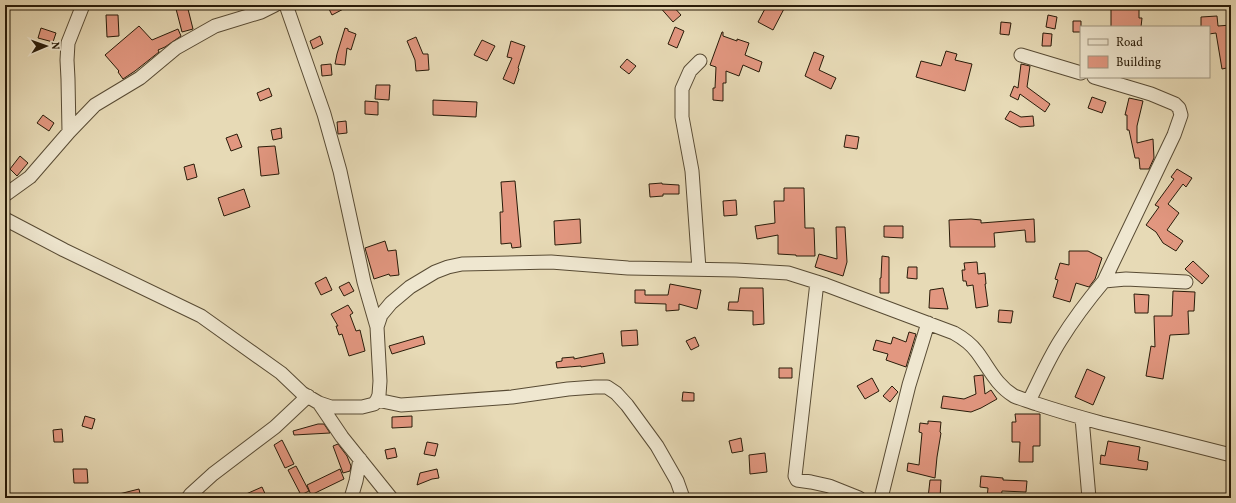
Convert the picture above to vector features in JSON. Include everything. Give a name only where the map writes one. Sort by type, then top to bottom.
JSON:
[{"type":"street","points":[[69,132],[68,43],[83,5]]},
{"type":"street","points":[[5,195],[30,177],[69,132],[95,105],[140,78],[176,48],[215,26],[261,12],[275,5]]},
{"type":"street","points":[[5,219],[64,250],[201,316],[281,374],[302,393],[313,400],[331,407],[362,407],[374,404],[379,395],[380,381],[377,326],[364,282],[340,171],[324,114],[286,5]]},
{"type":"street","points":[[1021,55],[1080,73]]},
{"type":"street","points":[[699,269],[692,171],[682,118],[682,90],[690,71],[700,61]]},
{"type":"street","points":[[1029,401],[1060,341],[1088,300],[1104,281],[1174,135],[1181,115],[1179,108],[1175,104],[1151,94],[1097,78]]},
{"type":"street","points":[[377,326],[381,315],[391,303],[410,287],[434,272],[462,264],[551,262],[628,268],[736,270],[788,273],[817,282],[954,333],[964,339],[977,351],[999,384],[1005,390],[1016,396],[1056,411],[1231,455]]},
{"type":"street","points":[[1104,281],[1126,280],[1186,282]]},
{"type":"street","points":[[817,282],[794,476],[797,480],[830,486],[859,498]]},
{"type":"street","points":[[881,498],[909,385],[928,323]]},
{"type":"street","points":[[377,400],[401,405],[512,397],[568,389],[607,387],[616,393],[627,405],[657,446],[676,481],[683,498]]},
{"type":"street","points":[[313,400],[391,498]]},
{"type":"street","points":[[188,498],[213,474],[313,400]]},
{"type":"street","points":[[1082,418],[1089,498]]},
{"type":"street","points":[[351,498],[360,459]]},
{"type":"building","points":[[175,5],[187,5],[193,29],[182,32]]},
{"type":"building","points":[[327,5],[351,5],[332,15]]},
{"type":"building","points":[[658,5],[672,5],[681,15],[673,22]]},
{"type":"building","points":[[767,5],[786,5],[773,30],[758,22]]},
{"type":"building","points":[[1111,6],[1139,7],[1139,18],[1142,18],[1141,26],[1111,26]]},
{"type":"building","points":[[106,15],[118,15],[119,36],[107,37]]},
{"type":"building","points":[[1048,15],[1057,17],[1055,29],[1046,27]]},
{"type":"building","points":[[1217,16],[1218,26],[1231,25],[1231,58],[1229,58],[1231,67],[1222,69],[1216,33],[1210,34],[1210,26],[1201,26],[1201,17]]},
{"type":"building","points":[[1073,21],[1081,21],[1080,32],[1073,32]]},
{"type":"building","points":[[1001,22],[1011,23],[1009,35],[1000,34]]},
{"type":"building","points":[[139,26],[152,40],[178,29],[181,36],[158,50],[159,52],[123,79],[118,72],[119,71],[105,55]]},
{"type":"building","points":[[675,27],[684,31],[677,48],[668,44]]},
{"type":"building","points":[[41,28],[56,33],[53,42],[38,38]]},
{"type":"building","points":[[345,28],[356,34],[351,50],[347,48],[345,65],[335,64],[337,54]]},
{"type":"building","points":[[722,32],[723,36],[749,43],[745,55],[762,62],[759,72],[743,65],[739,76],[726,71],[726,83],[723,83],[723,101],[713,100],[716,67],[710,65]]},
{"type":"building","points":[[1043,33],[1052,34],[1051,46],[1042,46]]},
{"type":"building","points":[[320,36],[323,44],[313,49],[310,41]]},
{"type":"building","points":[[416,37],[423,54],[428,54],[429,70],[416,71],[415,60],[407,41]]},
{"type":"building","points":[[482,40],[495,46],[487,61],[474,55]]},
{"type":"building","points":[[511,41],[525,46],[514,84],[503,79],[512,58],[507,57]]},
{"type":"building","points":[[946,51],[957,54],[955,60],[972,64],[965,91],[916,77],[921,61],[941,66]]},
{"type":"building","points":[[814,52],[824,56],[819,70],[836,78],[831,89],[805,76]]},
{"type":"building","points":[[627,59],[636,66],[629,74],[620,67]]},
{"type":"building","points":[[331,64],[332,75],[322,76],[321,65]]},
{"type":"building","points":[[1021,64],[1030,66],[1027,87],[1050,104],[1045,112],[1020,94],[1018,100],[1010,96],[1014,86],[1018,88]]},
{"type":"building","points":[[376,85],[390,85],[389,100],[375,99]]},
{"type":"building","points":[[269,88],[272,96],[260,101],[257,93]]},
{"type":"building","points":[[1092,97],[1106,102],[1102,113],[1088,108]]},
{"type":"building","points":[[1129,98],[1143,101],[1137,126],[1137,143],[1153,139],[1154,158],[1149,169],[1140,169],[1139,158],[1135,158],[1129,130],[1127,130],[1127,115],[1125,115]]},
{"type":"building","points":[[433,100],[477,102],[476,117],[433,115]]},
{"type":"building","points":[[365,101],[378,102],[378,115],[365,114]]},
{"type":"building","points":[[1010,111],[1021,117],[1033,116],[1034,126],[1020,127],[1005,119]]},
{"type":"building","points":[[43,115],[54,123],[49,131],[37,123]]},
{"type":"building","points":[[346,121],[347,133],[338,134],[337,122]]},
{"type":"building","points":[[281,128],[282,138],[273,140],[271,130]]},
{"type":"building","points":[[237,134],[242,147],[231,151],[226,138]]},
{"type":"building","points":[[846,135],[859,137],[857,149],[844,147]]},
{"type":"building","points":[[275,146],[279,174],[261,176],[258,147]]},
{"type":"building","points":[[20,156],[28,163],[17,176],[10,169]]},
{"type":"building","points":[[194,164],[197,177],[187,180],[184,167]]},
{"type":"building","points":[[1177,169],[1192,178],[1186,187],[1183,184],[1168,204],[1179,213],[1167,230],[1183,241],[1176,251],[1163,243],[1156,232],[1146,225],[1159,207],[1155,205],[1174,179],[1171,177]]},
{"type":"building","points":[[515,181],[521,247],[512,248],[511,243],[501,244],[500,212],[503,212],[501,182]]},
{"type":"building","points":[[662,183],[679,185],[679,194],[663,194],[663,196],[650,197],[649,184]]},
{"type":"building","points":[[784,188],[804,188],[805,228],[814,228],[815,256],[778,254],[778,235],[757,239],[755,226],[775,223],[774,201],[784,201]]},
{"type":"building","points":[[244,189],[250,207],[224,216],[218,198]]},
{"type":"building","points":[[736,200],[737,215],[724,216],[723,201]]},
{"type":"building","points":[[580,219],[581,243],[555,245],[554,221]]},
{"type":"building","points":[[1034,219],[1035,242],[1026,242],[1025,230],[994,233],[995,247],[950,247],[949,220],[981,220],[981,223]]},
{"type":"building","points":[[884,226],[903,226],[903,238],[884,237]]},
{"type":"building","points":[[836,227],[845,227],[847,262],[843,276],[815,267],[819,254],[837,259]]},
{"type":"building","points":[[385,241],[388,251],[396,250],[399,275],[390,276],[389,274],[374,279],[365,248]]},
{"type":"building","points":[[1069,251],[1088,251],[1102,258],[1095,279],[1089,287],[1076,283],[1070,302],[1053,297],[1058,280],[1055,279],[1060,263],[1069,265]]},
{"type":"building","points":[[882,256],[889,257],[889,293],[880,293]]},
{"type":"building","points":[[1193,261],[1209,276],[1202,284],[1185,269]]},
{"type":"building","points":[[977,262],[978,274],[985,273],[988,306],[976,308],[973,285],[967,286],[966,281],[963,281],[962,270],[965,270],[964,263]]},
{"type":"building","points":[[908,267],[917,267],[917,279],[907,278]]},
{"type":"building","points":[[326,277],[332,290],[321,295],[315,283]]},
{"type":"building","points":[[349,282],[354,291],[344,296],[339,287]]},
{"type":"building","points":[[670,284],[701,290],[697,309],[679,304],[679,310],[666,311],[666,304],[635,303],[635,290],[645,290],[645,295],[668,295]]},
{"type":"building","points":[[740,288],[763,288],[764,324],[753,325],[753,311],[728,310],[729,302],[738,302]]},
{"type":"building","points":[[943,288],[948,309],[929,308],[930,290]]},
{"type":"building","points":[[1173,291],[1195,292],[1194,311],[1188,311],[1189,334],[1170,335],[1163,379],[1146,376],[1151,346],[1155,347],[1154,316],[1172,316]]},
{"type":"building","points":[[1134,294],[1149,295],[1148,313],[1135,313]]},
{"type":"building","points":[[348,305],[353,313],[350,315],[356,331],[360,330],[365,351],[349,356],[342,334],[339,335],[336,326],[338,326],[331,314]]},
{"type":"building","points":[[999,310],[1013,311],[1011,323],[998,322]]},
{"type":"building","points":[[637,330],[638,345],[622,346],[621,331]]},
{"type":"building","points":[[909,332],[916,334],[906,367],[886,360],[888,354],[873,350],[876,340],[891,344],[893,337],[906,342]]},
{"type":"building","points":[[423,336],[425,344],[392,354],[389,346]]},
{"type":"building","points":[[695,337],[699,346],[691,350],[686,341]]},
{"type":"building","points":[[603,353],[605,363],[581,367],[557,368],[556,362],[562,361],[562,358],[574,357],[574,359]]},
{"type":"building","points":[[779,368],[792,368],[792,378],[779,378]]},
{"type":"building","points":[[1087,369],[1105,377],[1093,405],[1075,397]]},
{"type":"building","points":[[983,375],[985,394],[991,390],[997,399],[971,412],[941,408],[943,396],[964,399],[976,394],[974,376]]},
{"type":"building","points":[[872,378],[879,391],[865,399],[857,386]]},
{"type":"building","points":[[892,386],[898,392],[890,402],[883,396]]},
{"type":"building","points":[[683,392],[694,393],[694,401],[682,401]]},
{"type":"building","points":[[1015,414],[1040,414],[1040,446],[1033,446],[1033,462],[1019,462],[1020,442],[1012,442],[1012,422],[1016,422]]},
{"type":"building","points":[[85,416],[95,419],[92,429],[82,426]]},
{"type":"building","points":[[412,416],[412,427],[392,428],[392,417]]},
{"type":"building","points":[[928,421],[941,422],[935,478],[907,471],[908,463],[919,465],[922,433],[919,432],[920,423],[928,424]]},
{"type":"building","points":[[318,424],[324,424],[330,433],[294,435],[293,431]]},
{"type":"building","points":[[62,429],[63,442],[54,442],[53,430]]},
{"type":"building","points":[[741,438],[743,451],[732,453],[729,441]]},
{"type":"building","points":[[282,440],[294,464],[285,468],[274,445]]},
{"type":"building","points":[[1108,441],[1140,447],[1138,460],[1148,462],[1147,470],[1100,464],[1101,455],[1105,456]]},
{"type":"building","points":[[427,442],[438,444],[435,456],[424,454]]},
{"type":"building","points":[[338,444],[347,456],[351,466],[350,471],[343,473],[333,446]]},
{"type":"building","points":[[395,448],[397,457],[387,459],[385,450]]},
{"type":"building","points":[[765,453],[767,472],[750,474],[749,455]]},
{"type":"building","points":[[296,466],[309,491],[301,495],[288,470]]},
{"type":"building","points":[[73,469],[87,469],[88,483],[74,483]]},
{"type":"building","points":[[340,469],[344,479],[311,495],[307,485]]},
{"type":"building","points":[[437,469],[439,478],[417,485],[420,473]]},
{"type":"building","points":[[981,476],[1003,478],[1003,480],[1027,481],[1026,492],[1002,491],[1001,498],[987,498],[988,488],[980,487]]},
{"type":"building","points":[[930,480],[941,480],[940,498],[928,498]]},
{"type":"building","points":[[262,487],[267,498],[237,498]]},
{"type":"building","points":[[139,489],[141,498],[115,498],[115,495]]}]
